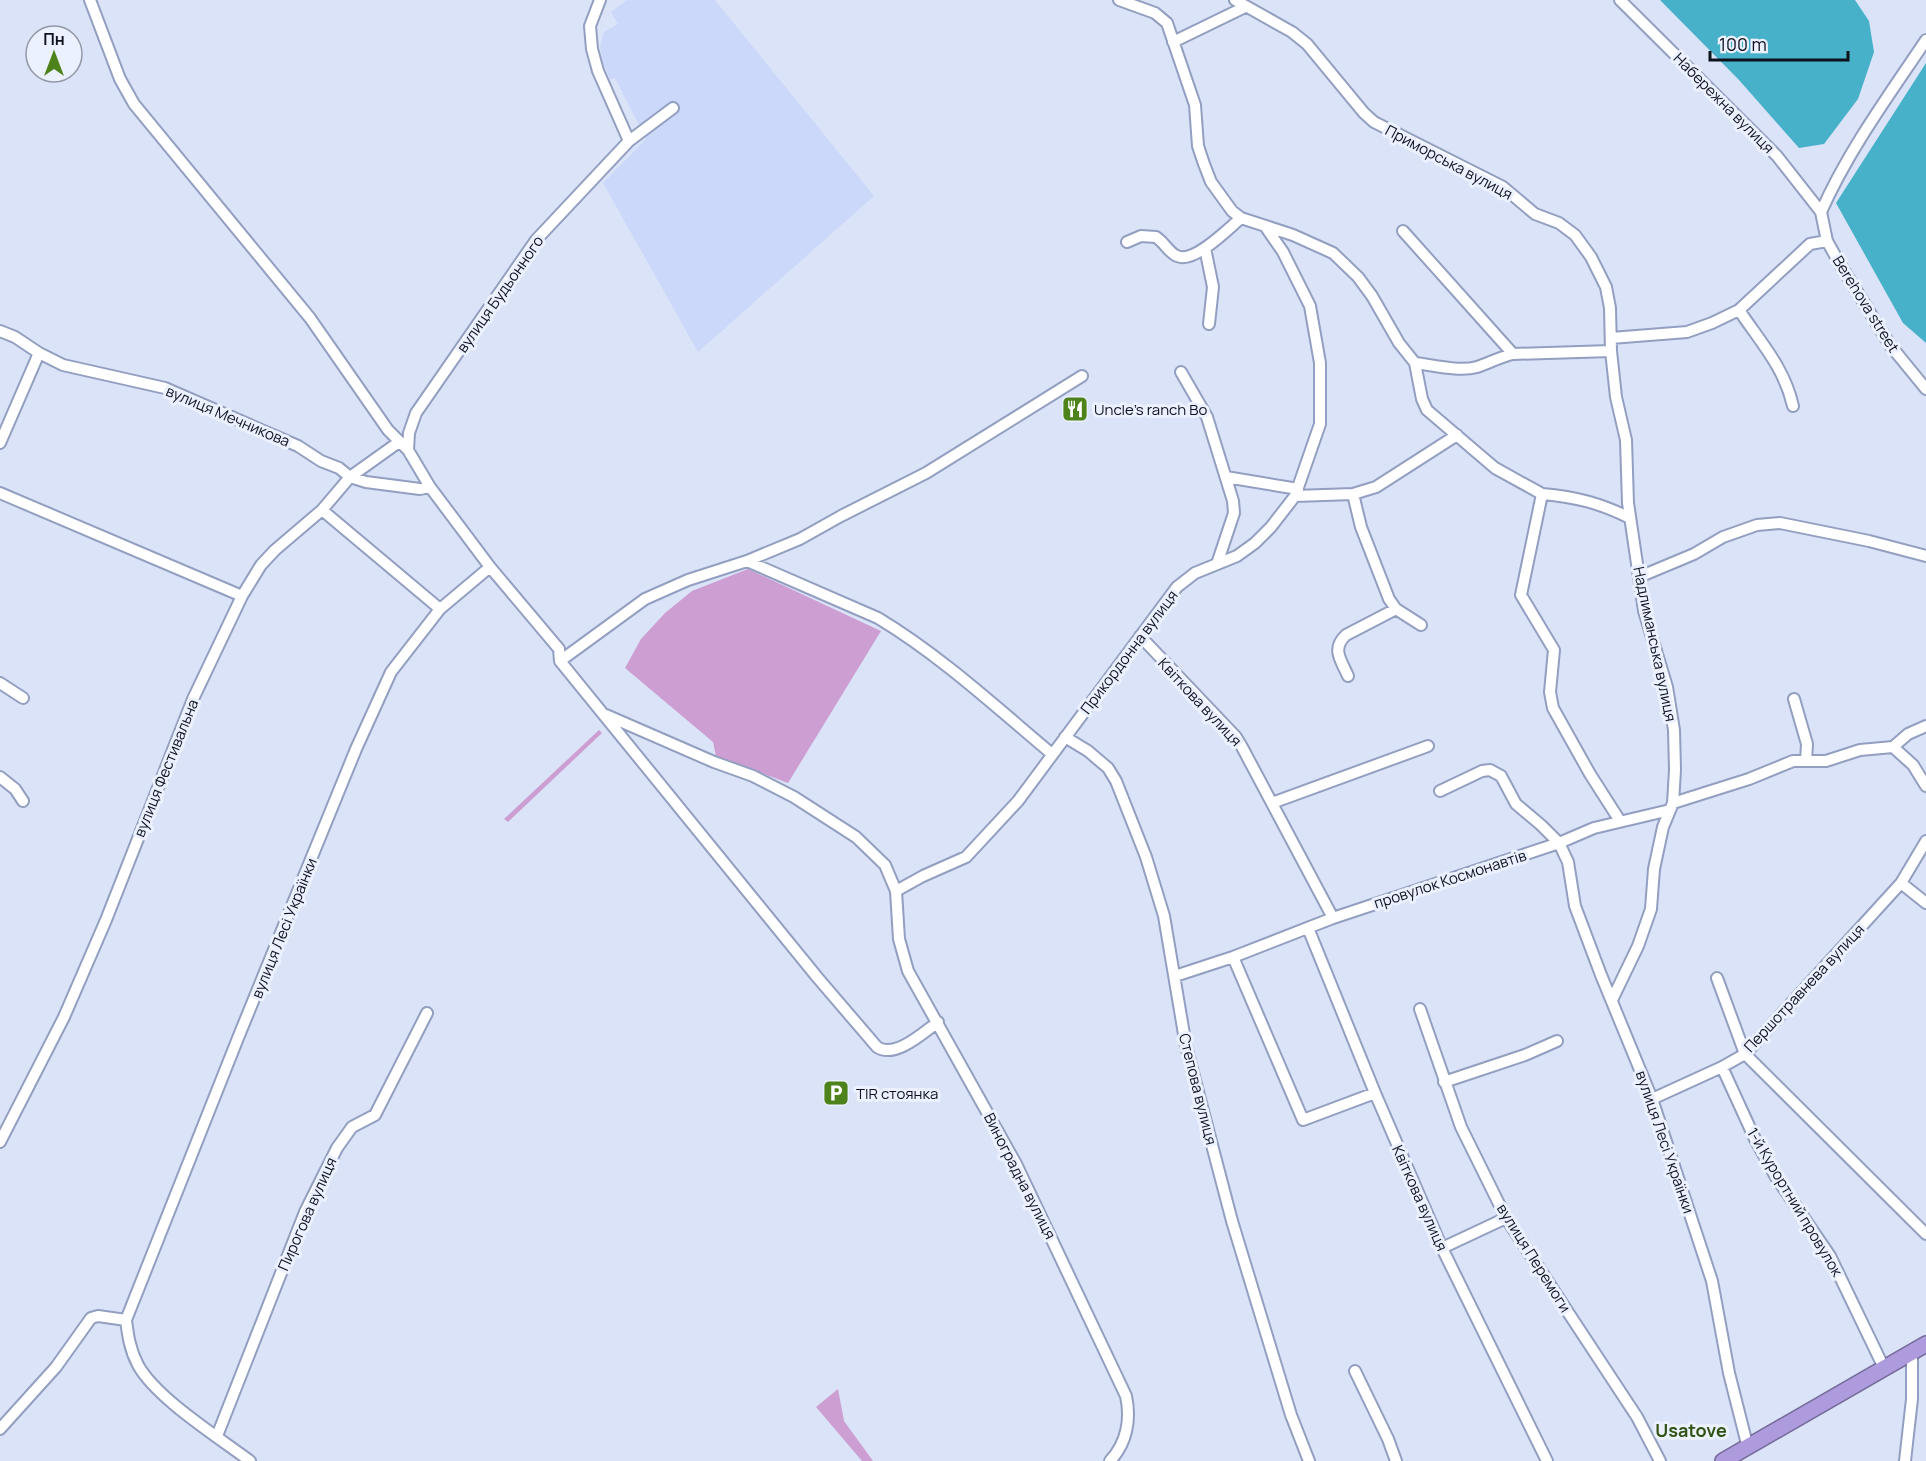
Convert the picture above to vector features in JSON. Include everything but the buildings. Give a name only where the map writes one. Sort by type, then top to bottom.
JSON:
[{"type":"highway","points":[[1723,1461],[1926,1344]]},
{"type":"street","points":[[90,0],[120,79],[134,104],[310,318],[388,430],[408,450],[430,487],[490,567],[559,650],[560,661],[817,977],[882,1050],[897,1050],[938,1022]]},
{"type":"street","points":[[600,0],[590,26],[592,49],[598,71],[629,141]]},
{"type":"street","points":[[1119,0],[1163,17],[1167,23],[1195,105],[1198,146],[1204,164],[1211,182],[1232,211],[1241,218],[1318,245],[1333,253],[1347,265],[1372,296],[1399,343],[1415,363],[1424,405],[1495,468],[1542,494],[1566,496],[1602,504],[1630,518]]},
{"type":"street","name":"Приморська вулиця","points":[[1235,0],[1285,28],[1307,44],[1374,122],[1503,187],[1535,214],[1559,223],[1575,235],[1592,257],[1606,287],[1610,308],[1611,351]]},
{"type":"street","name":"Набережна вулиця","points":[[1620,0],[1777,156],[1821,212]]},
{"type":"street","points":[[1173,42],[1245,7]]},
{"type":"street","points":[[1821,212],[1869,127],[1926,40]]},
{"type":"street","name":"вулиця Будьонного","points":[[408,450],[409,433],[416,413],[536,240],[629,141],[673,108]]},
{"type":"street","name":"Berehova street","points":[[1821,212],[1827,241],[1890,345],[1926,389]]},
{"type":"street","points":[[1126,242],[1141,236],[1156,237],[1174,255],[1182,258],[1190,257],[1205,248],[1241,218]]},
{"type":"street","name":"Прикордонна вулиця","points":[[896,891],[922,876],[966,857],[1018,801],[1177,587],[1195,573],[1237,556],[1255,543],[1271,527],[1296,492],[1320,424],[1320,363],[1310,306],[1283,252],[1265,225]]},
{"type":"street","points":[[1403,231],[1513,354]]},
{"type":"street","points":[[1611,338],[1687,332],[1739,310],[1810,244],[1827,241]]},
{"type":"street","points":[[1205,248],[1213,287],[1209,324]]},
{"type":"street","points":[[1739,310],[1764,349],[1778,365],[1788,385],[1793,406]]},
{"type":"street","name":"вулиця Мечникова","points":[[0,331],[15,337],[63,365],[165,388],[298,446],[321,461],[339,468],[350,477],[366,482],[420,489],[430,487]]},
{"type":"street","points":[[1415,363],[1464,369],[1513,354],[1611,351]]},
{"type":"street","name":"Надлиманська вулиця","points":[[1611,351],[1616,397],[1626,440],[1630,518],[1644,611],[1667,687],[1674,730],[1675,770],[1671,806],[1658,848],[1651,909],[1646,926],[1612,1000]]},
{"type":"street","points":[[0,443],[39,353]]},
{"type":"street","points":[[1181,372],[1207,417],[1233,501],[1234,513],[1217,564]]},
{"type":"street","points":[[560,661],[645,599],[688,580],[747,561],[801,539],[926,473],[1082,376]]},
{"type":"street","points":[[1226,477],[1296,492],[1353,494],[1376,487],[1396,476],[1457,435]]},
{"type":"street","name":"вулиця Фестивальна","points":[[1,1136],[64,1017],[106,920],[193,699],[242,596],[261,565],[322,510],[350,477],[399,442]]},
{"type":"street","points":[[0,493],[242,596]]},
{"type":"street","points":[[1353,494],[1361,527],[1389,599],[1396,609],[1420,625]]},
{"type":"street","points":[[1542,494],[1521,595],[1554,650],[1550,692],[1553,708],[1590,774],[1620,821]]},
{"type":"street","points":[[322,510],[440,609]]},
{"type":"street","points":[[1639,577],[1694,554],[1723,537],[1768,523],[1780,523],[1869,541],[1926,556]]},
{"type":"street","points":[[747,561],[878,618],[897,630],[953,672],[1052,754]]},
{"type":"street","name":"вулиця Лесі Українки","points":[[126,1320],[356,749],[391,672],[440,609],[490,567]]},
{"type":"street","points":[[1348,675],[1339,656],[1337,647],[1340,640],[1346,634],[1396,609]]},
{"type":"street","name":"Квіткова вулиця","points":[[1140,636],[1236,737],[1333,918]]},
{"type":"street","points":[[0,683],[23,698]]},
{"type":"street","points":[[1794,699],[1807,744],[1806,761]]},
{"type":"street","points":[[604,714],[714,762],[753,776],[794,797],[856,837],[874,852],[885,866],[896,891]]},
{"type":"street","points":[[1671,806],[1793,761],[1826,761],[1860,750],[1893,747],[1908,734],[1926,726]]},
{"type":"street","name":"Степова вулиця","points":[[1065,737],[1088,751],[1108,768],[1116,781],[1146,857],[1164,916],[1186,1046],[1232,1221],[1291,1416],[1309,1461]]},
{"type":"street","points":[[1272,802],[1428,746]]},
{"type":"street","points":[[1893,747],[1912,765],[1926,786]]},
{"type":"street","points":[[1440,791],[1482,771],[1496,771],[1516,804],[1559,843]]},
{"type":"street","points":[[0,777],[15,789],[23,801]]},
{"type":"street","name":"провулок Космонавтів","points":[[1175,976],[1233,957],[1333,918],[1559,843],[1594,828],[1671,806]]},
{"type":"street","name":"Першотравнева вулиця","points":[[1652,1099],[1745,1054],[1901,883],[1926,841]]},
{"type":"street","name":"вулиця Лесі Українки","points":[[1559,843],[1568,862],[1575,906],[1652,1099],[1712,1281],[1748,1448]]},
{"type":"street","points":[[1901,883],[1926,903]]},
{"type":"street","name":"Виноградна вулиця","points":[[896,891],[898,928],[908,971],[1016,1164],[1126,1396],[1129,1411],[1127,1427],[1123,1442],[1110,1461]]},
{"type":"street","name":"Квіткова вулиця","points":[[1308,928],[1374,1094],[1442,1248],[1547,1461]]},
{"type":"street","points":[[1233,957],[1303,1120],[1374,1094]]},
{"type":"street","points":[[1717,978],[1745,1054],[1926,1234]]},
{"type":"street","name":"вулиця Перемоги","points":[[1420,1009],[1461,1127],[1506,1218],[1637,1417],[1660,1461]]},
{"type":"street","name":"Пирогова вулиця","points":[[217,1436],[305,1212],[337,1148],[352,1127],[375,1115],[427,1013]]},
{"type":"street","points":[[1444,1082],[1525,1055],[1557,1041]]},
{"type":"street","name":"1-й Курортний провулок","points":[[1722,1067],[1766,1158],[1830,1256],[1884,1368]]},
{"type":"street","points":[[1442,1248],[1506,1218]]},
{"type":"street","points":[[0,1429],[56,1367],[91,1318],[98,1316],[126,1320],[130,1349],[139,1367],[169,1400],[250,1461]]},
{"type":"street","points":[[1905,1461],[1911,1410],[1912,1352]]},
{"type":"street","points":[[1355,1371],[1388,1439],[1396,1461]]},
{"type":"shaded area","points":[[627,0],[715,0],[874,196],[698,352],[603,183],[646,139],[615,78],[610,79],[603,63],[600,46],[604,32],[618,24],[611,12]]},
{"type":"shaded area","points":[[748,569],[881,631],[788,783],[716,756],[713,742],[625,668],[641,639],[665,613],[692,591]]},
{"type":"shaded area","points":[[599,730],[602,733],[508,822],[504,819]]},
{"type":"shaded area","points":[[838,1389],[844,1421],[873,1461],[862,1461],[816,1407]]},
{"type":"water","points":[[1660,0],[1855,0],[1869,21],[1874,52],[1858,99],[1824,144],[1799,148],[1739,80]]},
{"type":"water","points":[[1926,63],[1926,343],[1903,323],[1836,203]]},
{"type":"place","name":"Uncle's ranch Bo","points":[[1075,409]]},
{"type":"place","name":"TIR стоянка","points":[[836,1093]]},
{"type":"district","name":"Usatove","points":[[1691,1430]]}]
